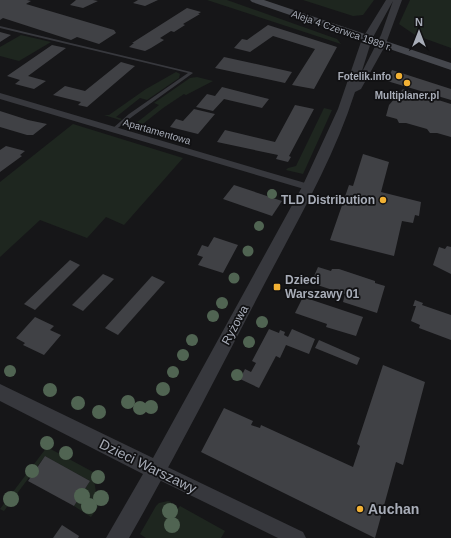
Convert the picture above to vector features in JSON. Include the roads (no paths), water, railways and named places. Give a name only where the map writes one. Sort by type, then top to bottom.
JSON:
[{"type":"main road","name":"Aleja 4 Czerwca 1989 r.","points":[[255,0],[383,39],[451,56]]},
{"type":"main road","name":"Aleja 4 Czerwca 1989 r.","points":[[279,0],[370,35]]},
{"type":"main road","name":"Aleja 4 Czerwca 1989 r.","points":[[383,39],[451,67]]},
{"type":"street","name":"Ryżowa","points":[[117,538],[157,470],[308,187],[345,107],[370,35],[390,0]]},
{"type":"street","name":"Ryżowa","points":[[345,107],[374,60],[398,0]]},
{"type":"street","name":"Apartamentowa","points":[[0,96],[308,187]]},
{"type":"street","name":"Dzieci Warszawy","points":[[0,392],[296,538]]},
{"type":"lane","points":[[0,27],[191,73],[131,115],[114,130]]},
{"type":"place","name":"Fotelik.info","points":[[399,76]]},
{"type":"place","name":"Multiplaner.pl","points":[[407,83]]},
{"type":"place","name":"TLD Distribution","points":[[383,200]]},
{"type":"place","name":"Dzieci Warszawy 01","points":[[277,287]]},
{"type":"place","name":"Auchan","points":[[360,509]]}]
